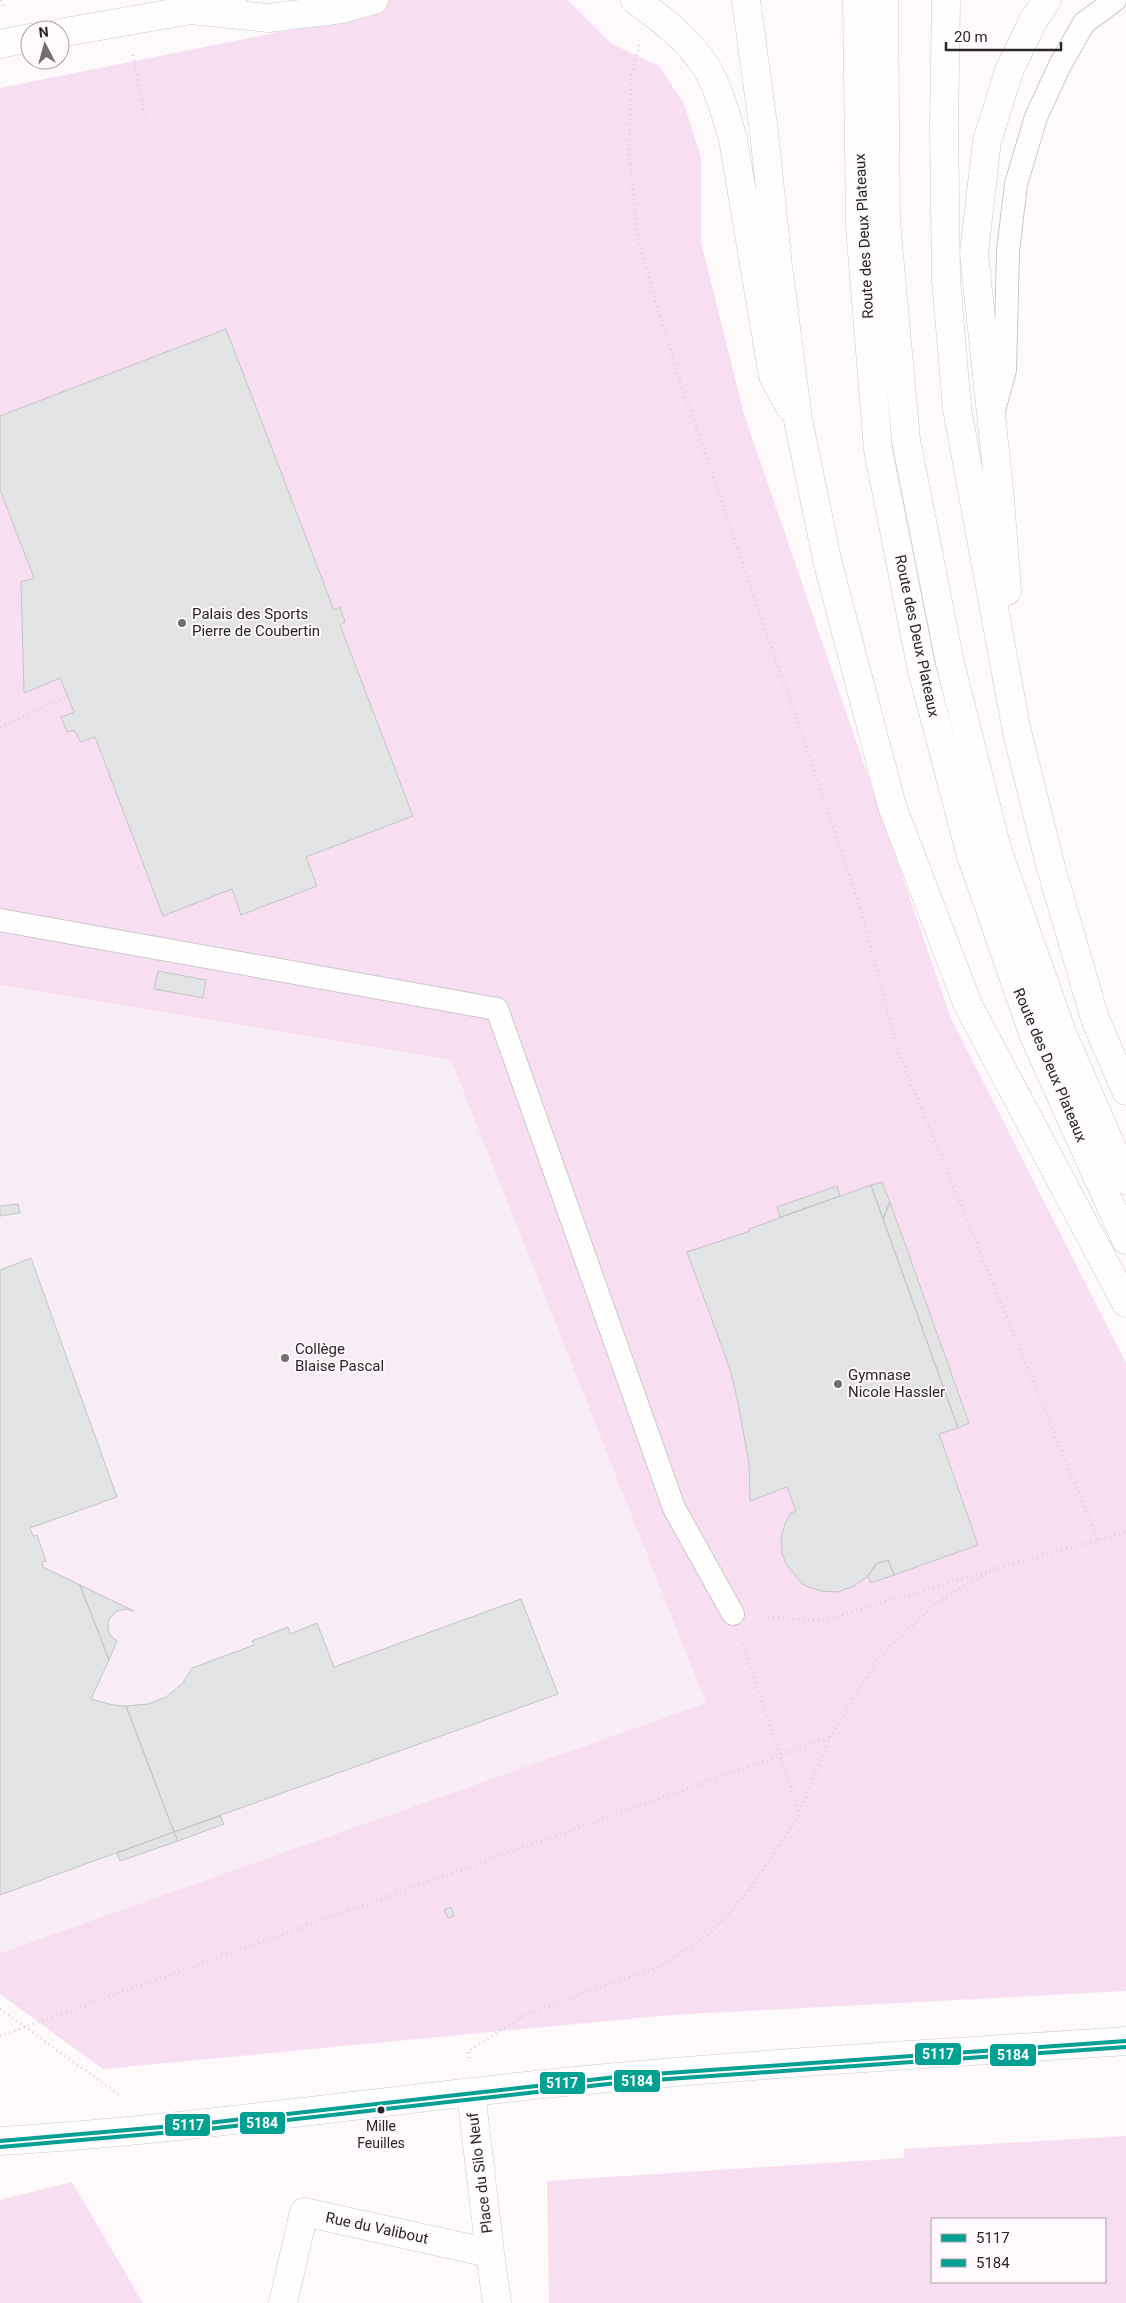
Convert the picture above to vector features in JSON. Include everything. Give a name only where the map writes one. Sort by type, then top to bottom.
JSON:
[{"type":"main road","points":[[70,31],[191,10],[232,0]]},
{"type":"main road","points":[[191,10],[268,18],[342,9],[374,0]]},
{"type":"main road","points":[[635,0],[659,16],[700,60],[712,78],[724,106],[732,139],[773,376],[798,420]]},
{"type":"main road","points":[[746,0],[764,132],[778,266],[798,420],[828,564],[892,806],[968,1005],[1126,1303]]},
{"type":"main road","name":"Route des Deux Plateaux","points":[[858,0],[860,227],[878,448],[921,666],[970,852],[1034,1036],[1126,1240]]},
{"type":"main road","name":"Route des Deux Plateaux","points":[[884,0],[886,222],[906,440],[950,663],[997,849],[1062,1034],[1126,1180]]},
{"type":"main road","points":[[946,0],[944,125],[946,279],[957,409],[1017,732],[1051,868],[1095,1019],[1126,1092]]},
{"type":"main road","points":[[1017,732],[1000,499],[974,253],[986,141],[1009,71],[1033,22],[1047,0]]},
{"type":"main road","points":[[0,44],[20,40]]},
{"type":"main road","points":[[1,2141],[164,2128],[562,2082],[746,2066],[1126,2041]]},
{"type":"main road","name":"Place du Silo Neuf","points":[[471,2093],[490,2253]]},
{"type":"main road","name":"Rue du Valibout","points":[[283,2303],[304,2212],[490,2253]]},
{"type":"main road","points":[[490,2253],[497,2303]]},
{"type":"lane","points":[[991,420],[1005,370],[1008,251],[1019,174],[1036,117],[1084,22],[1114,0]]},
{"type":"lane","points":[[0,920],[497,1009],[674,1508],[733,1614]]},
{"type":"path","points":[[640,38],[631,78],[629,154],[638,241],[676,370],[857,896],[898,1051],[1098,1540]]},
{"type":"path","points":[[133,53],[145,116]]},
{"type":"path","points":[[0,727],[67,696]]},
{"type":"path","points":[[799,1812],[733,1614],[820,1621],[1126,1532]]},
{"type":"path","points":[[471,2093],[468,2051],[530,2012],[657,1968],[709,1934],[747,1893],[799,1812],[830,1737],[877,1660],[934,1604],[994,1569]]},
{"type":"path","points":[[0,2036],[830,1737]]},
{"type":"path","points":[[0,2009],[164,2128]]},
{"type":"shaded area","points":[[333,0],[568,0],[612,44],[659,66],[684,104],[701,157],[701,242],[744,414],[951,1018],[1126,1363],[1126,1991],[670,2015],[103,2069],[0,1994],[0,1953],[706,1703],[451,1060],[0,985],[0,88],[299,28]]},
{"type":"shaded area","name":"Collège Blaise Pascal","points":[[0,985],[451,1060],[706,1703],[0,1953]]},
{"type":"shaded area","points":[[1126,2136],[1126,2303],[549,2303],[547,2181],[904,2158],[904,2149]]},
{"type":"shaded area","points":[[72,2182],[143,2303],[0,2303],[0,2200]]},
{"type":"building","name":"Palais des Sports Pierre de Coubertin","points":[[226,329],[334,610],[340,607],[345,622],[340,625],[413,816],[306,857],[317,886],[241,915],[232,889],[163,916],[95,737],[81,742],[74,730],[67,732],[61,717],[74,712],[60,678],[24,693],[21,582],[34,578],[0,490],[0,416]]},
{"type":"building","points":[[158,971],[206,980],[203,998],[154,989]]},
{"type":"building","points":[[882,1182],[890,1202],[883,1219],[871,1185]]},
{"type":"building","name":"Gymnase Nicole Hassler","points":[[871,1185],[958,1428],[939,1434],[978,1545],[894,1575],[888,1560],[876,1564],[868,1576],[854,1586],[838,1592],[821,1591],[804,1585],[786,1564],[782,1553],[781,1537],[785,1524],[791,1513],[796,1511],[787,1487],[750,1501],[749,1463],[730,1369],[687,1252],[750,1231],[749,1229]]},
{"type":"building","points":[[837,1186],[840,1196],[780,1217],[777,1207]]},
{"type":"building","points":[[890,1202],[969,1423],[958,1428],[883,1219]]},
{"type":"building","points":[[18,1204],[20,1213],[0,1216],[0,1206]]},
{"type":"building","points":[[31,1258],[117,1497],[30,1528],[33,1536],[37,1535],[46,1561],[42,1562],[43,1567],[80,1585],[109,1660],[91,1699],[113,1705],[126,1706],[174,1832],[0,1895],[0,1270]]},
{"type":"building","points":[[888,1560],[894,1575],[871,1583],[868,1576],[876,1564]]},
{"type":"building","points":[[80,1585],[134,1611],[125,1609],[117,1611],[109,1619],[108,1631],[117,1641],[109,1660]]},
{"type":"building","points":[[521,1599],[558,1694],[174,1832],[126,1706],[148,1704],[166,1697],[183,1683],[192,1668],[254,1645],[252,1641],[288,1627],[290,1634],[317,1623],[334,1667]]},
{"type":"building","points":[[220,1816],[224,1824],[178,1841],[174,1832]]},
{"type":"building","points":[[174,1832],[178,1841],[120,1861],[117,1853]]},
{"type":"building","points":[[451,1907],[454,1916],[448,1918],[444,1910]]},
{"type":"transit line","name":"5117","points":[[0,2141],[208,2123],[625,2076],[1126,2041]]},
{"type":"transit line","name":"5184","points":[[0,2147],[208,2129],[626,2082],[1126,2047]]},
{"type":"place","name":"Palais des Sports Pierre de Coubertin","points":[[182,623]]},
{"type":"place","name":"Collège Blaise Pascal","points":[[285,1358]]},
{"type":"place","name":"Gymnase Nicole Hassler","points":[[838,1384]]},
{"type":"place","name":"Mille Feuilles","points":[[381,2110]]}]
